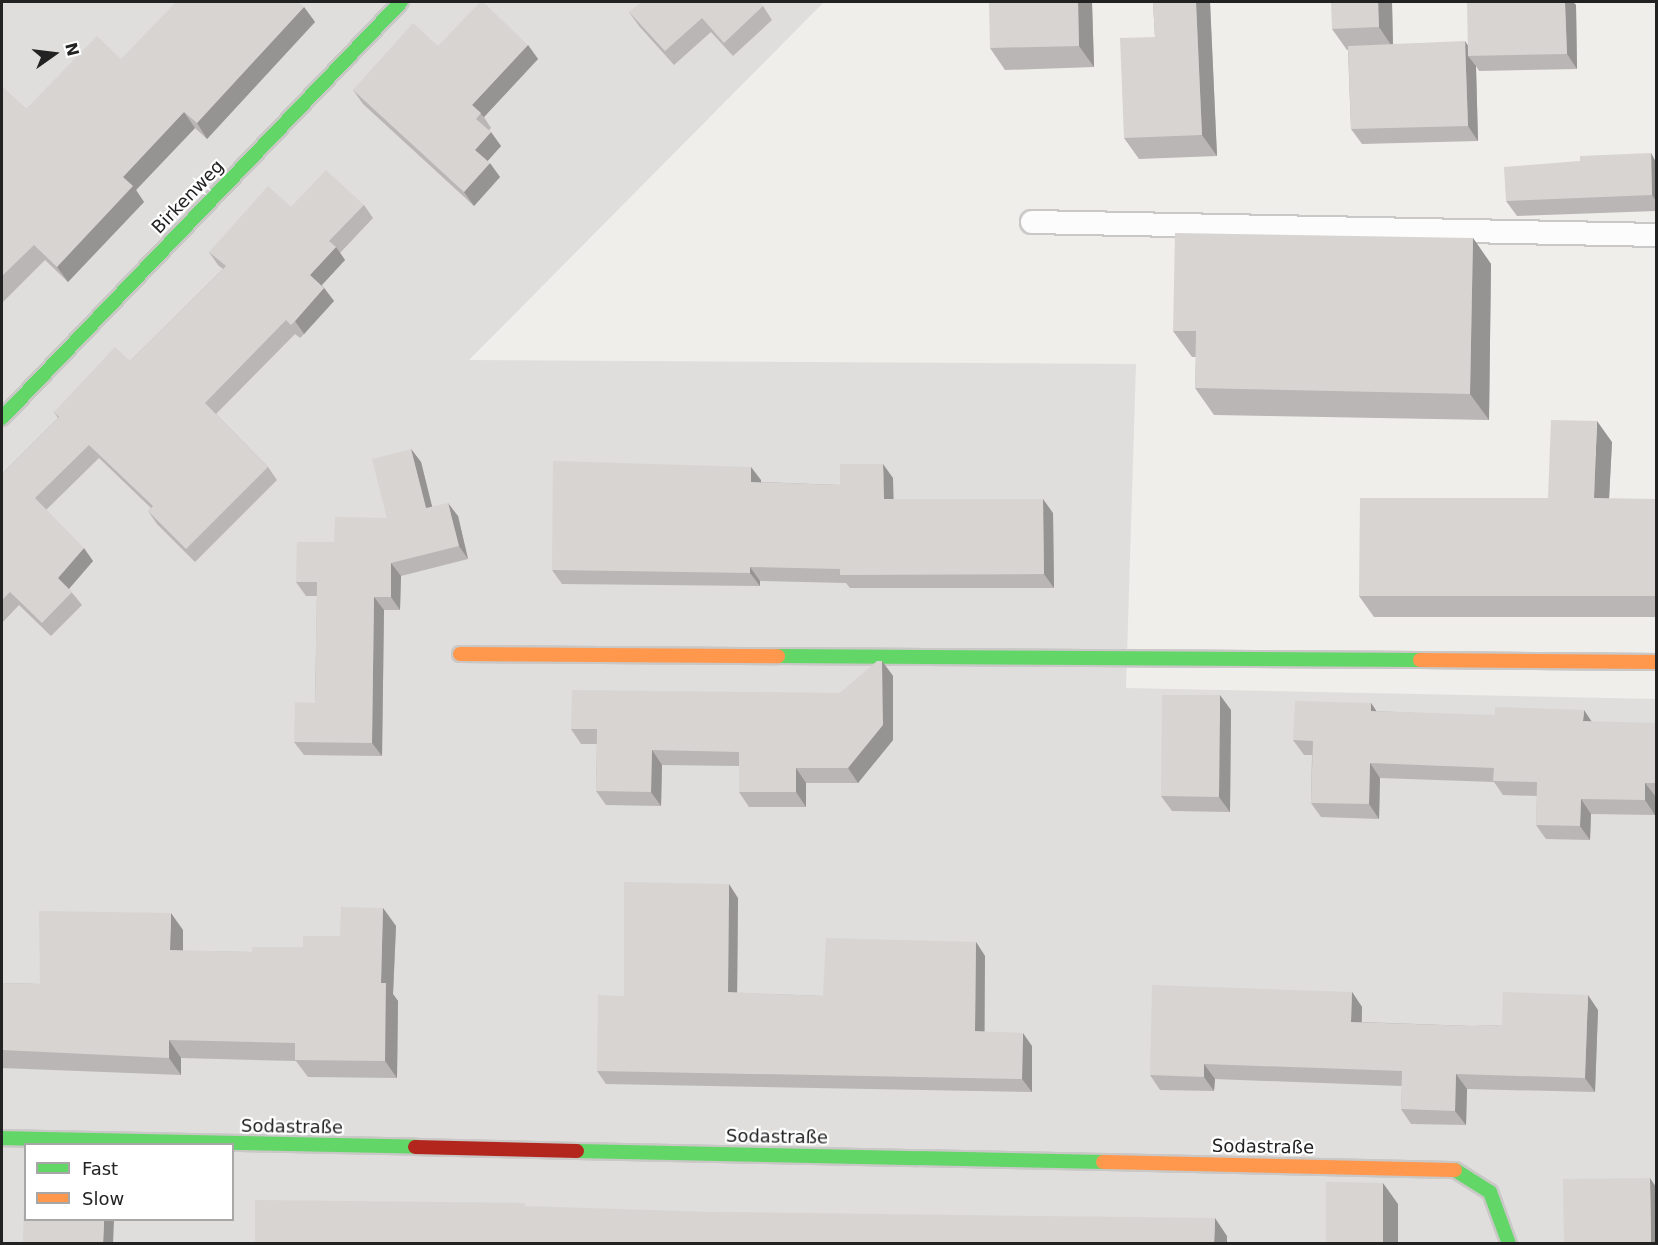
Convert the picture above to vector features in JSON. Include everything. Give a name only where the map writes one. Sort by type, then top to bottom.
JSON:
[{"type":"street","name":"Birkenweg","points":[[2,418],[400,2]]},
{"type":"street","points":[[460,654],[1656,662]]},
{"type":"street","name":"Sodastraße","points":[[2,1138],[230,1143]]},
{"type":"street","name":"Sodastraße","points":[[234,1143],[1460,1170],[1490,1192],[1509,1244]]},
{"type":"lane","points":[[1032,222],[1656,235]]},
{"type":"shaded area","points":[[2,2],[824,2],[469,360],[1136,364],[1126,688],[1656,699],[1656,1243],[2,1244]]},
{"type":"building","points":[[176,2],[298,2],[304,7],[197,123],[184,112],[123,177],[133,186],[57,267],[34,245],[2,276],[2,86],[26,109],[97,36],[121,59]]},
{"type":"building","points":[[480,2],[483,2],[528,45],[472,105],[481,113],[476,119],[491,132],[475,150],[490,163],[464,192],[353,90],[413,23],[438,46]]},
{"type":"building","points":[[642,2],[759,2],[763,6],[724,43],[702,18],[665,51],[629,12]]},
{"type":"building","points":[[989,2],[1078,2],[1079,46],[990,48]]},
{"type":"building","points":[[1153,2],[1196,2],[1202,135],[1124,138],[1120,38],[1155,37]]},
{"type":"building","points":[[1331,2],[1378,2],[1379,27],[1332,29]]},
{"type":"building","points":[[1467,2],[1565,2],[1567,54],[1468,56]]},
{"type":"building","points":[[1465,41],[1468,126],[1351,129],[1348,46]]},
{"type":"building","points":[[1651,153],[1652,195],[1506,201],[1504,167],[1580,161],[1580,156]]},
{"type":"building","points":[[326,170],[364,205],[329,241],[336,247],[310,275],[324,288],[291,325],[286,320],[205,403],[268,467],[186,549],[148,511],[153,506],[89,445],[35,498],[84,548],[58,578],[72,592],[42,623],[10,592],[2,600],[2,474],[59,417],[54,412],[115,347],[130,361],[226,266],[209,252],[268,186],[291,207]]},
{"type":"building","points":[[1175,233],[1473,238],[1470,394],[1195,388],[1196,331],[1173,331]]},
{"type":"building","points":[[1551,420],[1597,421],[1594,498],[1656,499],[1656,596],[1359,596],[1360,498],[1548,498]]},
{"type":"building","points":[[411,449],[426,508],[448,503],[459,546],[391,563],[391,597],[374,597],[372,743],[294,742],[295,702],[315,703],[317,582],[296,582],[297,542],[334,542],[335,517],[387,518],[372,459]]},
{"type":"building","points":[[553,461],[751,467],[751,482],[840,485],[840,464],[883,464],[884,499],[1043,499],[1044,574],[840,575],[840,569],[750,567],[750,573],[552,570]]},
{"type":"building","points":[[877,661],[882,661],[883,725],[848,768],[796,768],[796,792],[739,792],[739,752],[652,750],[651,792],[596,791],[597,729],[571,729],[572,690],[840,693]]},
{"type":"building","points":[[1162,695],[1220,695],[1219,797],[1161,796]]},
{"type":"building","points":[[1295,701],[1371,703],[1371,711],[1495,715],[1495,707],[1584,710],[1583,721],[1656,723],[1655,783],[1645,783],[1645,800],[1581,799],[1580,826],[1536,825],[1537,782],[1493,781],[1494,768],[1370,763],[1369,804],[1311,803],[1313,741],[1293,740]]},
{"type":"building","points":[[624,882],[729,884],[728,992],[823,996],[826,938],[976,942],[975,1031],[1023,1033],[1022,1079],[597,1071],[598,995],[624,996]]},
{"type":"building","points":[[341,907],[383,908],[381,983],[386,983],[385,1061],[295,1060],[295,1043],[169,1040],[169,1058],[2,1050],[2,983],[40,984],[39,911],[171,913],[170,950],[252,952],[252,947],[303,947],[303,936],[340,936]]},
{"type":"building","points":[[1152,985],[1352,992],[1351,1022],[1472,1026],[1502,1025],[1503,992],[1588,995],[1585,1078],[1456,1074],[1455,1111],[1401,1109],[1402,1071],[1204,1064],[1204,1077],[1150,1075]]},
{"type":"building","points":[[1650,1178],[1651,1244],[1564,1244],[1563,1179]]},
{"type":"building","points":[[1326,1182],[1383,1183],[1383,1244],[1326,1244]]},
{"type":"building","points":[[24,1200],[24,1221],[104,1221],[103,1244],[23,1244]]},
{"type":"building","points":[[255,1200],[525,1203],[525,1206],[712,1212],[1215,1218],[1214,1244],[255,1244]]},
{"type":"traffic: fast","points":[[2,418],[401,2]]},
{"type":"traffic: fast","points":[[778,656],[1420,660]]},
{"type":"traffic: fast","points":[[2,1138],[231,1143]]},
{"type":"traffic: fast","points":[[234,1143],[415,1147]]},
{"type":"traffic: fast","points":[[577,1151],[1103,1162]]},
{"type":"traffic: fast","points":[[1455,1170],[1490,1192],[1509,1244]]},
{"type":"traffic: slow","points":[[460,654],[778,656]]},
{"type":"traffic: slow","points":[[1420,660],[1656,662]]},
{"type":"traffic: slow","points":[[1103,1162],[1455,1170]]},
{"type":"traffic: jam","points":[[415,1147],[577,1151]]}]
